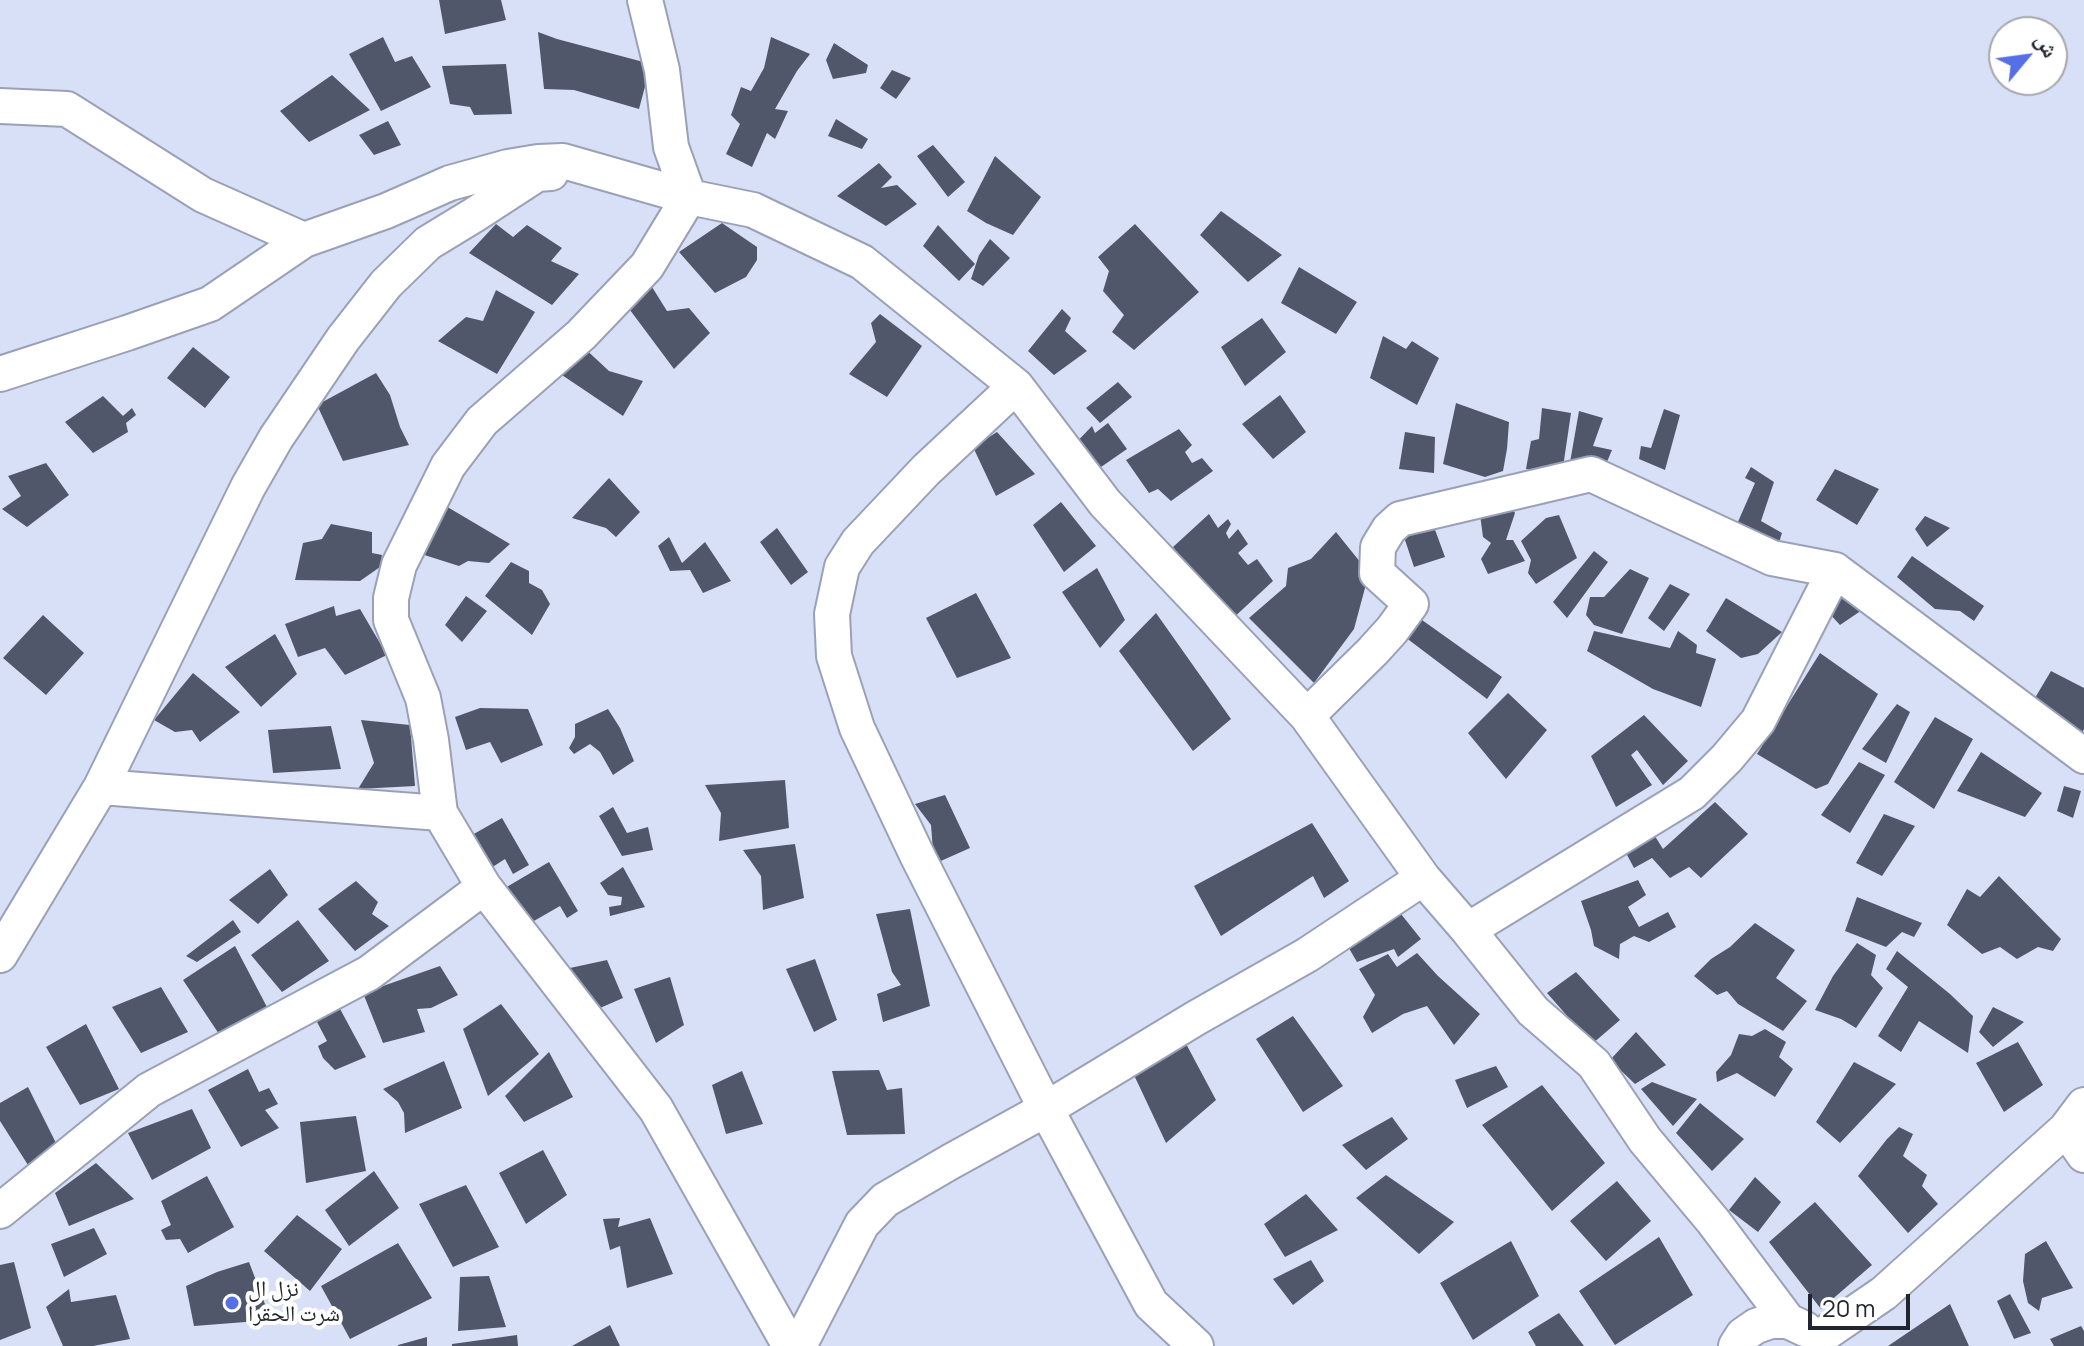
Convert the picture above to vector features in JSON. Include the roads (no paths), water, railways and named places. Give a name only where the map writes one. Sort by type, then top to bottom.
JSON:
[{"type":"street","points":[[645,0],[662,70],[671,147],[689,197]]},
{"type":"street","points":[[0,106],[67,109],[203,195],[304,240]]},
{"type":"street","points":[[0,374],[210,304],[304,240],[386,211],[450,183],[538,162],[563,161],[689,197],[753,210],[862,262],[1016,386],[1105,503],[1307,716],[1423,878],[1533,1011],[1594,1064],[1645,1140],[1713,1221],[1788,1321]]},
{"type":"street","points":[[0,955],[101,787],[248,487],[343,339],[386,284],[428,243],[537,174],[600,172]]},
{"type":"street","points":[[689,197],[647,266],[581,335],[482,421],[448,466],[399,565],[391,598],[391,620],[423,698],[440,813],[484,887],[656,1109],[790,1346]]},
{"type":"street","points":[[1016,386],[926,470],[858,542],[842,567],[832,614],[834,656],[857,728],[917,855],[1046,1109],[1151,1304],[1196,1346]]},
{"type":"street","points":[[1307,716],[1373,651],[1411,604],[1377,573],[1378,547],[1389,529],[1400,519],[1591,474],[1772,558],[1835,570],[2084,756]]},
{"type":"street","points":[[1468,930],[1692,793],[1758,721],[1835,570]]},
{"type":"street","points":[[101,787],[440,813]]},
{"type":"street","points":[[799,1346],[862,1224],[885,1200],[1307,955],[1423,878]]},
{"type":"street","points":[[0,1211],[149,1090],[369,973],[484,887]]},
{"type":"street","points":[[1736,1346],[1743,1335],[1771,1321],[1788,1321],[1804,1328],[1819,1342],[1884,1293],[2078,1129]]},
{"type":"place","name":"نزل ال شرت الحقرا","points":[[232,1303]]}]
